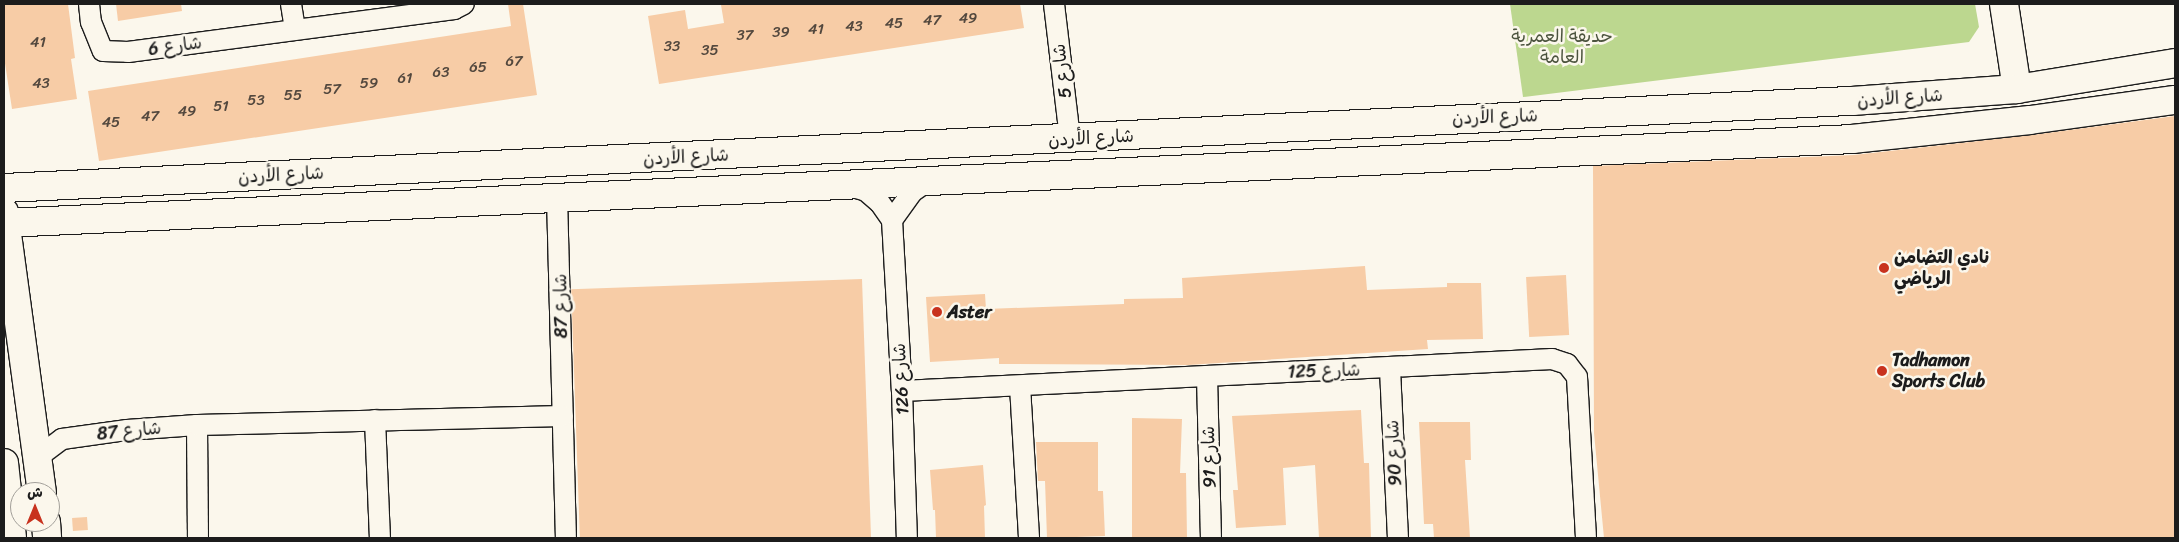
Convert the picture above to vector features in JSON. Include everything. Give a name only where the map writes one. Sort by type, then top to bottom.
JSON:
[{"type":"main road","points":[[2004,4],[2017,89]]},
{"type":"main road","name":"شارع الأردن","points":[[4,188],[1852,101],[2017,89],[2174,65]]},
{"type":"main road","name":"شارع الأردن","points":[[4,217],[846,185],[1440,156],[1852,139],[2030,120],[2175,100]]},
{"type":"main road","points":[[1852,101],[1845,110],[1842,120],[1847,133],[1852,139]]},
{"type":"main road","points":[[1436,120],[1446,124],[1453,139],[1449,149],[1440,156]]},
{"type":"main road","points":[[41,482],[4,217],[320,190],[352,184],[384,170]]},
{"type":"main road","points":[[4,463],[12,538]]},
{"type":"street","name":"شارع 6","points":[[88,4],[91,22],[103,51],[128,52],[454,9],[464,4]]},
{"type":"street","points":[[291,4],[295,30]]},
{"type":"street","name":"شارع 5","points":[[1054,4],[1070,139]]},
{"type":"street","points":[[846,185],[866,191],[880,203],[892,220],[912,192],[930,180]]},
{"type":"street","name":"شارع 87","points":[[557,197],[566,538]]},
{"type":"street","name":"شارع 126","points":[[892,220],[902,391],[907,538]]},
{"type":"street","name":"شارع 125","points":[[902,391],[1390,369],[1552,359],[1567,364],[1577,377],[1586,538]]},
{"type":"street","name":"شارع 90","points":[[1390,369],[1398,538]]},
{"type":"street","name":"شارع 91","points":[[1207,376],[1210,538]]},
{"type":"street","points":[[1020,386],[1029,538]]},
{"type":"street","name":"شارع 87","points":[[38,456],[62,439],[127,430],[197,425],[562,416]]},
{"type":"street","points":[[375,420],[380,538]]},
{"type":"street","points":[[197,425],[198,538]]},
{"type":"street","points":[[34,426],[62,439]]},
{"type":"green space","name":"حديقة العمرية العامة","points":[[1510,4],[1975,4],[1979,27],[1969,42],[1523,97]]},
{"type":"building","points":[[4,4],[68,4],[75,58],[71,59],[77,99],[12,109],[4,57]]},
{"type":"building","points":[[116,4],[181,4],[182,11],[118,21]]},
{"type":"building","points":[[508,4],[523,4],[537,95],[99,161],[88,91],[511,26]]},
{"type":"building","points":[[1020,4],[1024,28],[659,84],[648,16],[685,10],[688,29],[724,23],[721,5]]},
{"type":"building","name":"Tadhamon Sports Club","points":[[2175,116],[2175,538],[1604,538],[1594,433],[1593,166],[1854,155],[2032,135]]},
{"type":"building","points":[[1365,266],[1367,290],[1447,287],[1447,283],[1481,283],[1483,339],[1427,340],[1428,349],[1188,365],[999,364],[999,358],[930,362],[926,297],[985,294],[986,309],[1124,304],[1124,299],[1183,298],[1182,278]]},
{"type":"building","points":[[1566,275],[1569,335],[1529,337],[1526,277]]},
{"type":"building","points":[[862,279],[871,538],[580,538],[571,289]]},
{"type":"building","points":[[1361,410],[1364,463],[1369,463],[1371,538],[1319,538],[1315,465],[1283,468],[1286,525],[1236,528],[1233,490],[1238,490],[1232,416]]},
{"type":"building","points":[[1132,418],[1182,419],[1180,473],[1186,473],[1187,538],[1132,538]]},
{"type":"building","points":[[1419,422],[1470,422],[1471,460],[1465,460],[1470,538],[1434,538],[1433,524],[1424,524]]},
{"type":"building","points":[[1036,442],[1098,442],[1098,491],[1103,491],[1105,536],[1047,538],[1045,481],[1038,481]]},
{"type":"building","points":[[983,465],[986,505],[984,506],[985,538],[936,538],[930,470]]},
{"type":"building","points":[[87,517],[88,530],[73,531],[72,518]]},
{"type":"place","name":"نادي التضامن الرياضي","points":[[1884,268]]},
{"type":"place","name":"Aster","points":[[937,312]]},
{"type":"place","name":"Tadhamon Sports Club","points":[[1882,371]]}]
